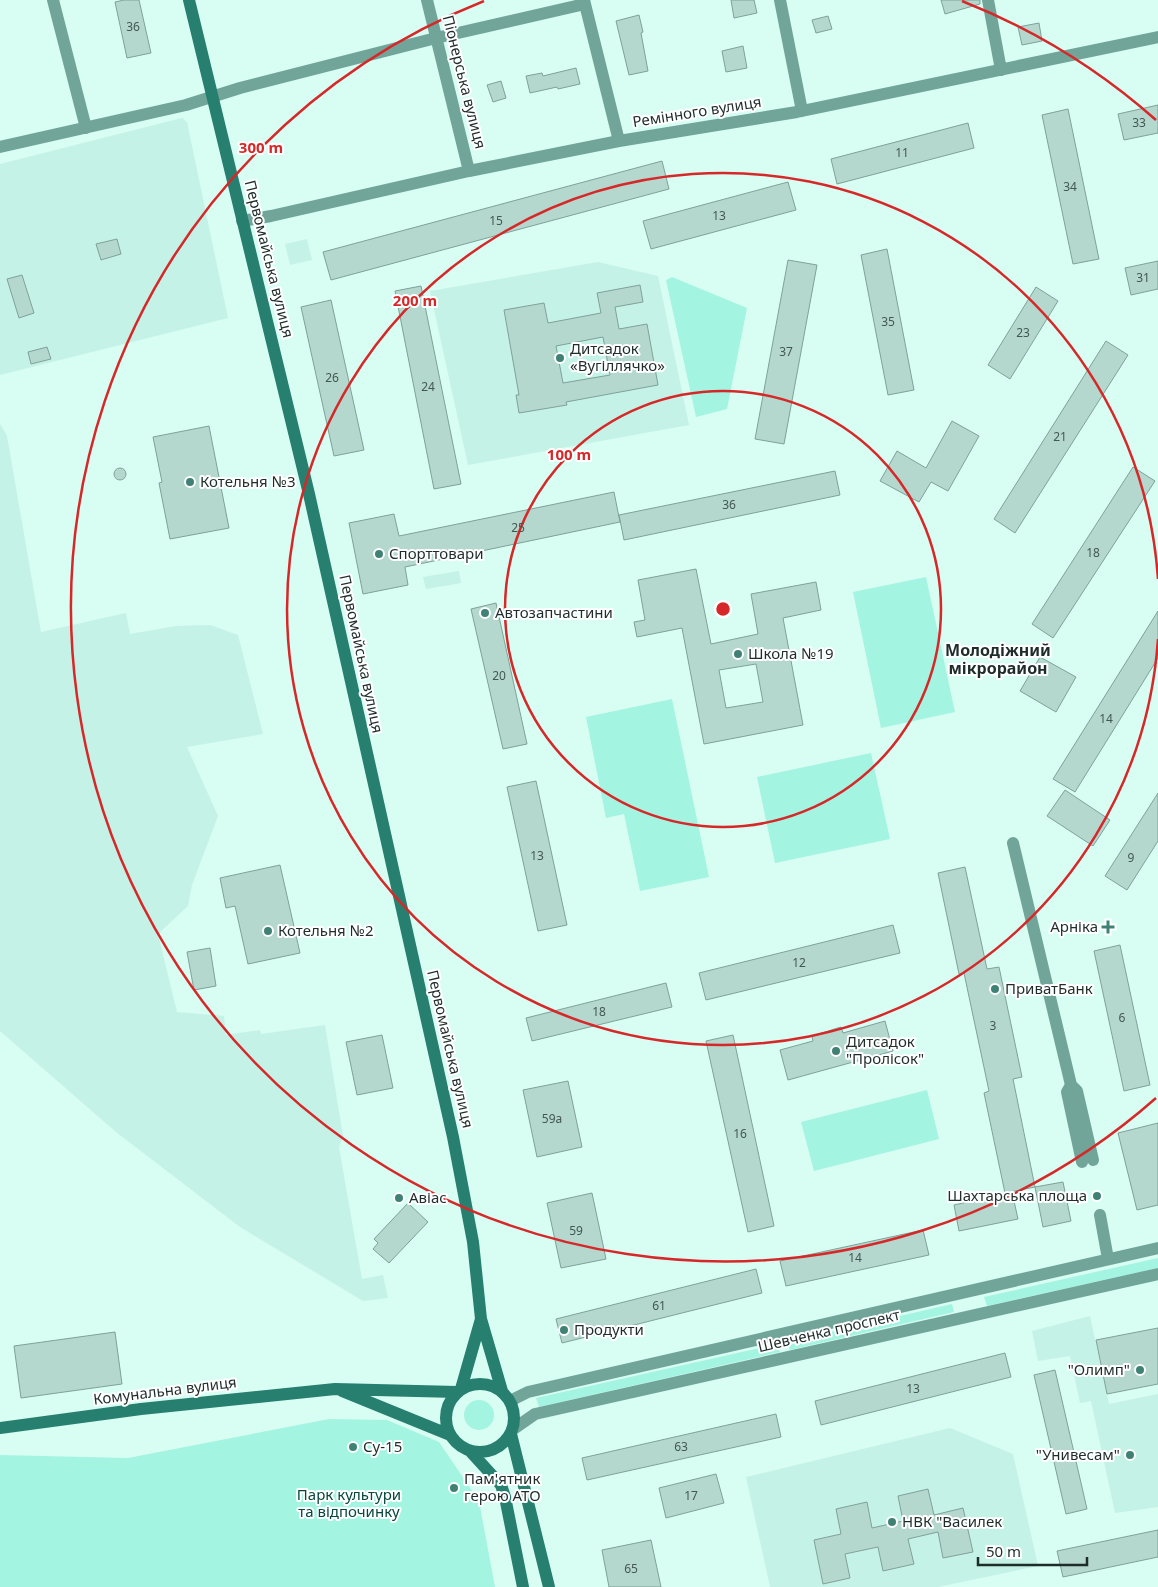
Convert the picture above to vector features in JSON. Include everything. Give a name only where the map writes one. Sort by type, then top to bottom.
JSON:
[{"type":"main road","name":"Первомайська вулиця","points":[[189,0],[309,494],[453,1137],[473,1242],[481,1319],[506,1396]]},
{"type":"main road","name":"Первомайська вулиця","points":[[459,1391],[481,1319]]},
{"type":"main road","points":[[524,1587],[501,1485],[470,1451],[459,1445],[450,1435],[446,1424],[446,1411],[450,1400],[467,1386],[478,1383],[491,1385],[506,1396],[514,1417],[511,1432],[550,1587]]},
{"type":"main road","name":"Комунальна вулиця","points":[[0,1428],[141,1409],[335,1389],[459,1391]]},
{"type":"main road","name":"Комунальна вулиця","points":[[335,1389],[450,1435]]},
{"type":"main road","points":[[470,1451],[486,1452],[500,1446],[511,1432]]},
{"type":"street","points":[[53,0],[86,128]]},
{"type":"street","name":"Піонерська вулиця","points":[[427,0],[469,171]]},
{"type":"street","points":[[780,0],[802,111]]},
{"type":"street","points":[[988,0],[1001,70]]},
{"type":"street","points":[[0,147],[186,105],[212,96],[436,38],[584,2],[619,141]]},
{"type":"street","name":"Ремінного вулиця","points":[[242,221],[469,171],[619,141],[802,111],[1158,36]]},
{"type":"street","points":[[1013,843],[1070,1085],[1067,1092],[1087,1161]]},
{"type":"street","points":[[1100,1215],[1108,1258]]},
{"type":"street","name":"Шевченка проспект","points":[[506,1396],[1158,1248]]},
{"type":"street","name":"Шевченка проспект","points":[[511,1432],[535,1414],[1158,1274]]},
{"type":"shaded area","points":[[182,118],[187,122],[228,318],[0,375],[0,164]]},
{"type":"shaded area","points":[[307,239],[312,260],[290,265],[285,244]]},
{"type":"shaded area","name":"Дитсадок «Вугіллячко»","points":[[598,262],[658,276],[689,425],[468,465],[430,291]]},
{"type":"shaded area","points":[[0,424],[7,436],[41,632],[126,613],[130,634],[176,626],[210,625],[238,635],[263,734],[187,747],[218,816],[192,885],[188,906],[158,934],[177,1012],[224,1016],[226,1035],[260,1030],[261,1034],[325,1025],[343,1136],[339,1147],[362,1279],[383,1275],[388,1298],[363,1301],[240,1227],[116,1132],[0,1031]]},
{"type":"shaded area","points":[[459,571],[461,583],[426,589],[423,577]]},
{"type":"shaded area","name":"\"Унивесам\"","points":[[1090,1316],[1109,1404],[1158,1394],[1158,1507],[1115,1513],[1091,1401],[1080,1403],[1070,1356],[1038,1361],[1032,1331]]},
{"type":"shaded area","name":"НВК \"Василек","points":[[950,1428],[1013,1454],[1038,1566],[938,1587],[770,1587],[746,1477]]},
{"type":"green space","points":[[672,277],[747,308],[727,409],[696,417],[666,280]]},
{"type":"green space","points":[[926,577],[955,712],[881,728],[853,592]]},
{"type":"green space","points":[[672,699],[709,877],[640,891],[624,814],[606,818],[586,717]]},
{"type":"green space","points":[[871,753],[890,839],[775,863],[757,777]]},
{"type":"green space","points":[[927,1090],[939,1139],[814,1171],[801,1122]]},
{"type":"green space","points":[[1158,1258],[1158,1268],[987,1306],[984,1297]]},
{"type":"green space","points":[[952,1304],[954,1312],[790,1350],[787,1342]]},
{"type":"green space","points":[[777,1344],[780,1352],[539,1407],[536,1398]]},
{"type":"green space","points":[[479,1400],[489,1405],[494,1415],[489,1425],[479,1430],[469,1425],[464,1415],[469,1405]]},
{"type":"green space","name":"Парк культури та відпочинку","points":[[329,1419],[387,1420],[439,1442],[479,1501],[495,1587],[0,1587],[0,1455],[128,1458]]},
{"type":"building","points":[[139,0],[151,53],[127,58],[115,2]]},
{"type":"building","points":[[731,0],[754,0],[757,13],[734,18]]},
{"type":"building","points":[[941,0],[980,0],[980,4],[945,14]]},
{"type":"building","points":[[639,15],[648,71],[629,75],[616,21]]},
{"type":"building","points":[[828,16],[832,29],[816,33],[812,20]]},
{"type":"building","points":[[1039,23],[1042,41],[1022,45],[1018,27]]},
{"type":"building","points":[[743,46],[747,68],[726,72],[722,51]]},
{"type":"building","points":[[576,68],[580,84],[530,93],[526,76],[542,73],[543,76]]},
{"type":"building","points":[[501,81],[506,98],[493,102],[487,85]]},
{"type":"building","points":[[1158,105],[1158,133],[1124,140],[1118,114]]},
{"type":"building","points":[[1068,109],[1099,259],[1073,264],[1042,115]]},
{"type":"building","points":[[968,123],[974,148],[837,184],[831,159]]},
{"type":"building","points":[[662,161],[669,189],[331,280],[323,252]]},
{"type":"building","points":[[788,182],[796,210],[651,249],[643,221]]},
{"type":"building","points":[[117,239],[121,254],[101,260],[96,244]]},
{"type":"building","points":[[887,249],[914,390],[888,395],[861,255]]},
{"type":"building","points":[[788,260],[817,265],[784,444],[755,439]]},
{"type":"building","points":[[1158,261],[1158,289],[1131,295],[1125,268]]},
{"type":"building","points":[[22,275],[34,313],[19,318],[7,279]]},
{"type":"building","points":[[640,285],[643,302],[615,307],[619,329],[647,324],[658,385],[566,402],[567,405],[519,413],[516,395],[519,395],[504,310],[544,303],[548,323],[601,313],[597,293]],"holes":[[[603,337],[610,375],[563,383],[556,346]]]},
{"type":"building","points":[[421,286],[461,484],[434,489],[395,291]]},
{"type":"building","points":[[1036,287],[1058,301],[1010,379],[988,365]]},
{"type":"building","points":[[331,300],[364,450],[334,456],[301,307]]},
{"type":"building","points":[[1106,341],[1128,355],[1015,533],[994,519]]},
{"type":"building","points":[[47,347],[51,359],[31,364],[28,352]]},
{"type":"building","points":[[952,421],[979,436],[948,491],[931,482],[919,502],[880,481],[897,451],[926,468]]},
{"type":"building","name":"Котельня №3","points":[[209,426],[229,528],[170,539],[159,483],[162,482],[153,437]]},
{"type":"building","points":[[1133,467],[1155,481],[1053,638],[1032,624]]},
{"type":"building","points":[[122,468],[125,469],[125,479],[118,480],[115,479],[114,472],[115,469]]},
{"type":"building","points":[[835,471],[840,495],[624,540],[619,515]]},
{"type":"building","points":[[614,492],[620,522],[405,567],[408,585],[363,594],[349,523],[394,514],[399,536]]},
{"type":"building","name":"Школа №19","points":[[696,569],[711,644],[758,634],[751,594],[816,582],[821,610],[783,618],[803,725],[704,744],[682,628],[637,637],[634,622],[645,620],[638,580]],"holes":[[[756,664],[763,702],[726,708],[719,670]]]},
{"type":"building","points":[[496,603],[527,744],[503,749],[471,609]]},
{"type":"building","points":[[1158,611],[1158,658],[1075,792],[1053,779]]},
{"type":"building","points":[[1040,657],[1076,677],[1056,712],[1020,691]]},
{"type":"building","points":[[536,781],[567,925],[538,931],[507,787]]},
{"type":"building","points":[[1065,790],[1110,820],[1093,846],[1047,816]]},
{"type":"building","points":[[1158,793],[1158,841],[1127,890],[1105,876]]},
{"type":"building","name":"Котельня №2","points":[[280,865],[300,953],[248,964],[235,906],[226,908],[220,878]]},
{"type":"building","points":[[965,867],[987,969],[999,967],[1022,1077],[1013,1079],[1035,1187],[1005,1193],[984,1093],[989,1091],[964,973],[959,974],[938,873]]},
{"type":"building","points":[[893,925],[900,953],[706,1000],[699,973]]},
{"type":"building","points":[[1120,945],[1150,1085],[1124,1091],[1094,951]]},
{"type":"building","points":[[210,948],[216,986],[194,990],[187,952]]},
{"type":"building","points":[[666,983],[672,1007],[532,1041],[526,1018]]},
{"type":"building","name":"Дитсадок \"Пролісок\"","points":[[885,1021],[893,1051],[788,1080],[780,1050],[813,1041],[812,1036],[841,1027],[843,1033]]},
{"type":"building","points":[[382,1035],[393,1088],[357,1095],[346,1042]]},
{"type":"building","points":[[733,1035],[774,1226],[748,1232],[706,1041]]},
{"type":"building","points":[[568,1081],[582,1147],[537,1157],[523,1090]]},
{"type":"building","points":[[1158,1123],[1158,1205],[1137,1210],[1118,1133]]},
{"type":"building","points":[[1063,1182],[1071,1221],[1043,1227],[1035,1187]]},
{"type":"building","points":[[1012,1192],[1018,1219],[959,1231],[954,1205]]},
{"type":"building","points":[[592,1193],[606,1259],[561,1268],[547,1203]]},
{"type":"building","points":[[408,1203],[428,1222],[389,1263],[373,1249],[378,1243],[374,1239]]},
{"type":"building","points":[[923,1230],[929,1255],[786,1286],[780,1261]]},
{"type":"building","points":[[756,1269],[762,1293],[562,1343],[556,1319]]},
{"type":"building","points":[[1158,1328],[1158,1384],[1107,1394],[1096,1340]]},
{"type":"building","points":[[115,1332],[122,1384],[21,1398],[14,1346]]},
{"type":"building","points":[[1005,1353],[1011,1377],[821,1425],[815,1401]]},
{"type":"building","points":[[1055,1370],[1087,1509],[1066,1514],[1034,1375]]},
{"type":"building","points":[[776,1414],[781,1437],[587,1480],[582,1458]]},
{"type":"building","points":[[716,1474],[724,1503],[666,1518],[659,1488]]},
{"type":"building","points":[[928,1489],[934,1515],[963,1508],[973,1552],[943,1558],[938,1532],[908,1539],[914,1564],[883,1571],[878,1547],[845,1554],[850,1578],[823,1584],[814,1540],[841,1534],[836,1509],[867,1502],[872,1528],[903,1521],[898,1496]]},
{"type":"building","points":[[1158,1530],[1158,1557],[1063,1577],[1057,1551]]},
{"type":"building","points":[[651,1540],[661,1587],[609,1587],[602,1550]]},
{"type":"place","name":"Дитсадок «Вугіллячко»","points":[[560,358]]},
{"type":"place","name":"Котельня №3","points":[[190,482]]},
{"type":"place","name":"Спорттовари","points":[[379,554]]},
{"type":"place","name":"Автозапчастини","points":[[485,613]]},
{"type":"place","name":"Школа №19","points":[[738,654]]},
{"type":"place","name":"Арніка","points":[[1108,927]]},
{"type":"place","name":"Котельня №2","points":[[268,931]]},
{"type":"place","name":"ПриватБанк","points":[[995,989]]},
{"type":"place","name":"Дитсадок \"Пролісок\"","points":[[836,1051]]},
{"type":"place","name":"Шахтарська площа","points":[[1097,1196]]},
{"type":"place","name":"Авіас","points":[[399,1198]]},
{"type":"place","name":"Продукти","points":[[564,1330]]},
{"type":"place","name":"\"Олимп\"","points":[[1140,1370]]},
{"type":"place","name":"Су-15","points":[[353,1447]]},
{"type":"place","name":"\"Унивесам\"","points":[[1130,1455]]},
{"type":"place","name":"Пам'ятник герою АТО","points":[[454,1488]]},
{"type":"place","name":"НВК \"Василек","points":[[892,1522]]},
{"type":"district","name":"Молодіжний мікрорайон","points":[[998,659]]}]
